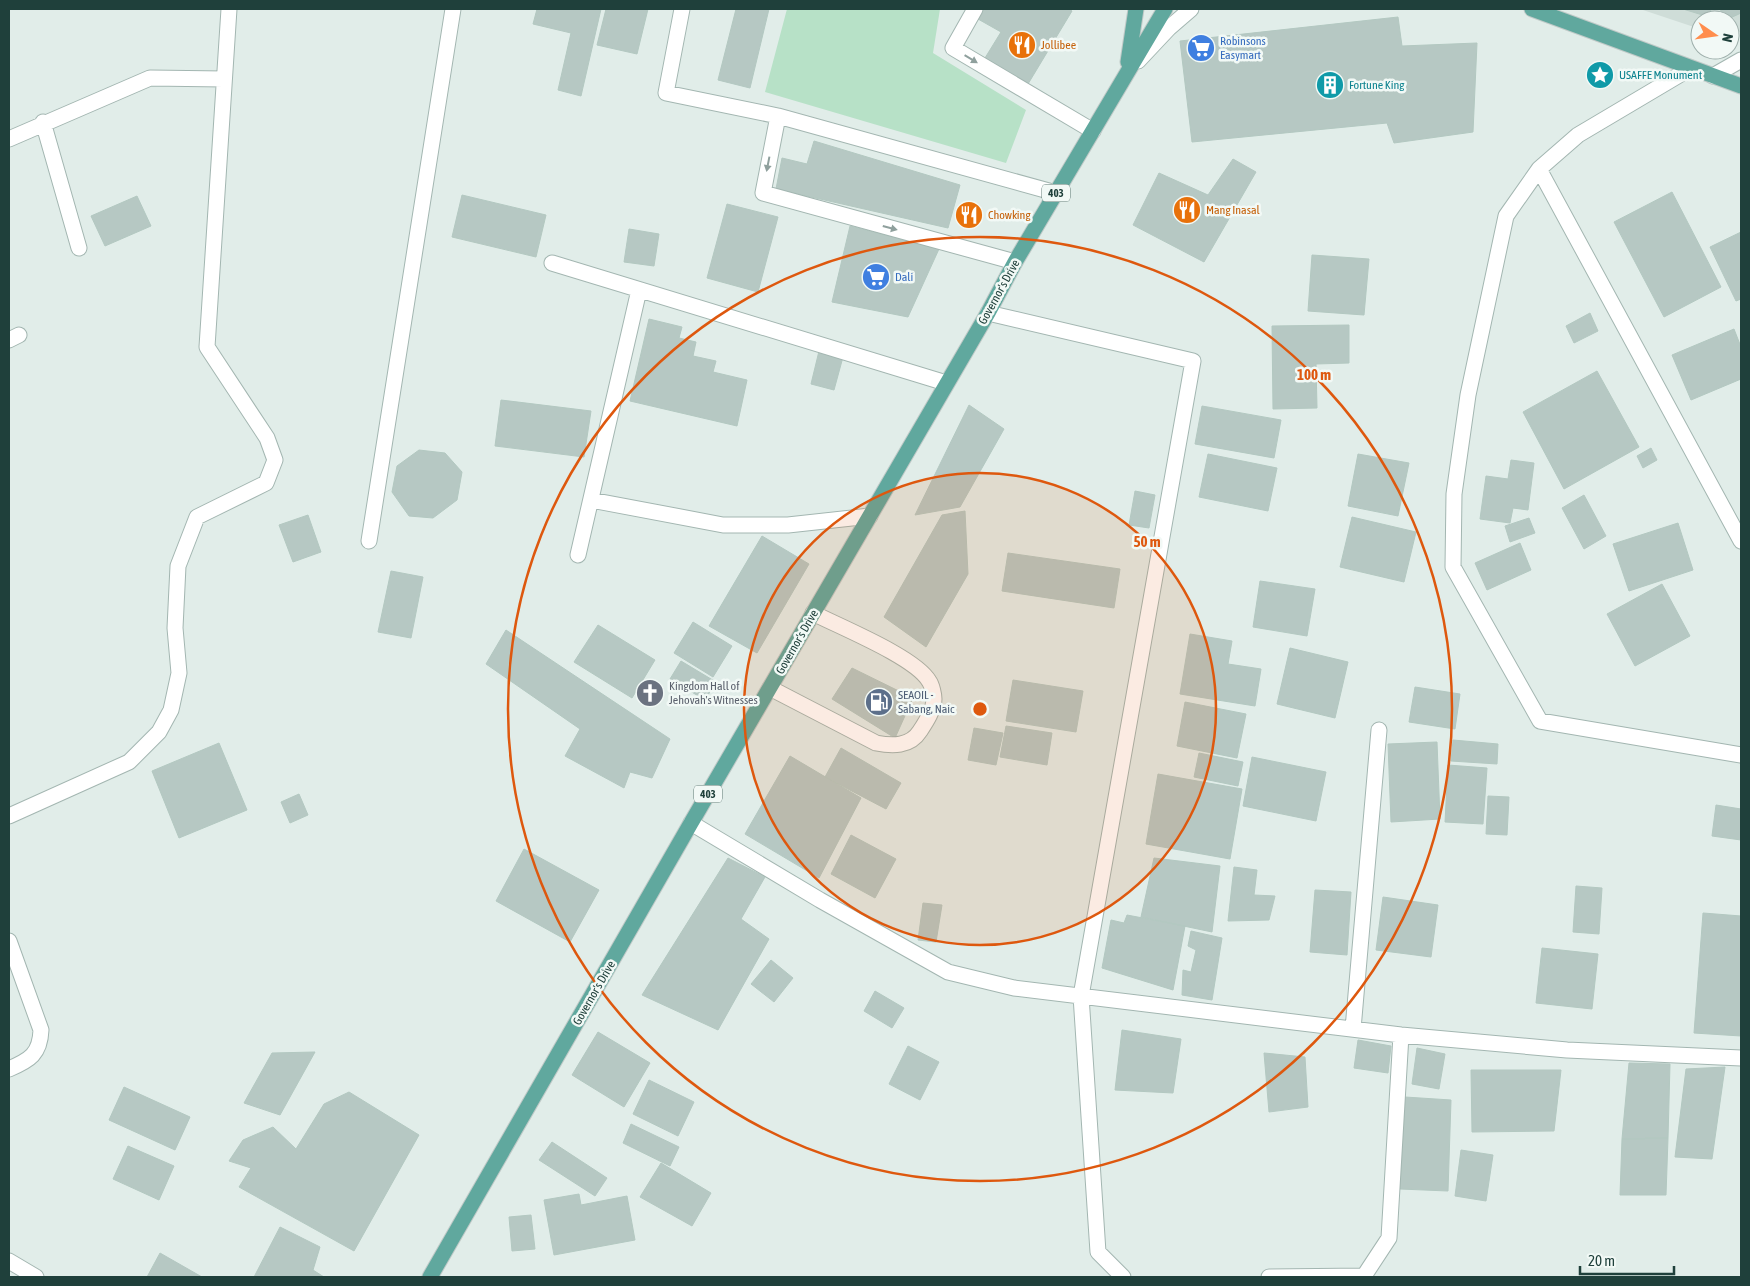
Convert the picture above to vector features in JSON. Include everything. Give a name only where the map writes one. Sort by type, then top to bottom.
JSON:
[{"type":"main road","points":[[1125,75],[1132,44],[1136,9]]},
{"type":"main road","name":"Governor's Drive","points":[[430,1277],[691,823],[988,313],[1015,262],[1166,9]]},
{"type":"main road","points":[[1532,9],[1741,86]]},
{"type":"street","points":[[9,816],[129,762],[159,732],[171,710],[179,673],[175,628],[178,566],[197,517],[266,483],[275,460],[267,438],[207,347],[229,9]]},
{"type":"street","points":[[369,541],[454,9]]},
{"type":"street","points":[[682,9],[666,93],[778,116],[1056,193]]},
{"type":"street","points":[[975,9],[953,48],[1093,131]]},
{"type":"street","points":[[1125,75],[1169,28],[1191,9]]},
{"type":"street","points":[[1713,76],[1741,60]]},
{"type":"street","points":[[1691,68],[1578,135],[1539,169],[1506,216],[1468,395],[1454,494],[1453,567],[1540,721],[1741,755]]},
{"type":"street","points":[[9,139],[43,122],[150,78],[224,79]]},
{"type":"street","points":[[778,116],[762,194],[1015,262]]},
{"type":"street","points":[[43,122],[79,248]]},
{"type":"street","points":[[1539,169],[1741,541]]},
{"type":"street","points":[[552,263],[946,383]]},
{"type":"street","points":[[578,555],[639,290]]},
{"type":"street","points":[[988,313],[1193,361],[1082,996],[1098,1252],[1123,1277]]},
{"type":"street","points":[[591,500],[723,525],[788,525],[870,516]]},
{"type":"street","points":[[770,688],[869,739],[892,746],[904,744],[918,734],[928,718],[934,700],[930,681],[914,666],[814,613]]},
{"type":"street","points":[[1354,1029],[1378,730]]},
{"type":"street","points":[[691,823],[820,900],[948,972],[1014,988],[1401,1035],[1567,1050],[1741,1058]]},
{"type":"street","points":[[9,941],[41,1030],[40,1043],[33,1056],[9,1069]]},
{"type":"street","points":[[1268,1277],[1364,1276],[1389,1238],[1401,1035]]},
{"type":"street","points":[[9,1261],[36,1277]]},
{"type":"shaded area","points":[[1640,9],[1741,9],[1740,32],[1740,10],[1690,10],[1690,26]]},
{"type":"green space","points":[[787,9],[940,9],[933,53],[1026,110],[1006,163],[765,92]]},
{"type":"building","points":[[537,9],[601,9],[581,96],[558,90],[571,33],[533,24]]},
{"type":"building","points":[[606,9],[648,9],[637,54],[597,45]]},
{"type":"building","points":[[736,9],[769,9],[750,88],[718,80]]},
{"type":"building","name":"Jollibee","points":[[984,9],[1069,9],[1072,11],[1028,84],[985,58],[1001,32],[978,19]]},
{"type":"building","points":[[1683,9],[1711,9],[1690,10]]},
{"type":"building","points":[[1741,9],[1741,13],[1740,10],[1721,10]]},
{"type":"building","name":"Fortune King","points":[[1398,17],[1402,46],[1477,43],[1473,132],[1394,143],[1387,123],[1192,142],[1180,41]]},
{"type":"building","points":[[814,141],[960,185],[948,228],[776,189],[782,158],[807,164]]},
{"type":"building","name":"Mang Inasal","points":[[1233,159],[1256,172],[1204,262],[1133,225],[1159,173],[1208,195]]},
{"type":"building","points":[[1672,192],[1721,287],[1664,317],[1614,222]]},
{"type":"building","points":[[462,195],[546,215],[536,257],[452,237]]},
{"type":"building","points":[[137,196],[151,226],[105,246],[91,216]]},
{"type":"building","points":[[727,204],[778,217],[758,292],[707,278]]},
{"type":"building","points":[[850,226],[939,249],[908,317],[832,302]]},
{"type":"building","points":[[629,229],[659,234],[654,266],[624,262]]},
{"type":"building","points":[[1741,232],[1741,299],[1736,301],[1710,247]]},
{"type":"building","points":[[1312,255],[1369,259],[1364,315],[1308,311]]},
{"type":"building","points":[[1590,313],[1598,331],[1574,343],[1566,326]]},
{"type":"building","points":[[649,319],[682,327],[679,338],[696,342],[693,356],[716,361],[713,372],[747,380],[737,426],[630,401]]},
{"type":"building","points":[[1349,325],[1349,363],[1316,364],[1317,408],[1273,409],[1272,326]]},
{"type":"building","points":[[1734,329],[1741,347],[1741,379],[1691,400],[1672,355]]},
{"type":"building","points":[[819,351],[843,357],[834,390],[811,384]]},
{"type":"building","points":[[1597,371],[1639,447],[1564,489],[1523,412]]},
{"type":"building","points":[[501,400],[591,411],[584,457],[495,446]]},
{"type":"building","points":[[969,405],[1004,429],[960,507],[915,515]]},
{"type":"building","points":[[1202,406],[1281,420],[1274,458],[1195,444]]},
{"type":"building","points":[[1651,448],[1657,460],[1643,468],[1637,456]]},
{"type":"building","points":[[419,450],[445,453],[462,472],[457,500],[433,518],[409,516],[392,492],[397,466]]},
{"type":"building","points":[[1208,454],[1277,468],[1268,511],[1199,497]]},
{"type":"building","points":[[1358,454],[1409,463],[1398,516],[1348,506]]},
{"type":"building","points":[[1511,460],[1534,463],[1528,510],[1513,508],[1510,523],[1480,519],[1486,476],[1508,479]]},
{"type":"building","points":[[1135,491],[1155,495],[1149,528],[1129,525]]},
{"type":"building","points":[[1584,495],[1606,536],[1584,549],[1562,508]]},
{"type":"building","points":[[965,511],[968,574],[926,647],[884,617],[942,515]]},
{"type":"building","points":[[308,515],[321,552],[293,562],[279,525]]},
{"type":"building","points":[[1352,517],[1416,532],[1404,582],[1340,567]]},
{"type":"building","points":[[1529,518],[1535,533],[1510,542],[1505,526]]},
{"type":"building","points":[[1678,523],[1693,570],[1629,591],[1613,544]]},
{"type":"building","points":[[762,536],[809,564],[757,653],[709,626]]},
{"type":"building","points":[[1520,543],[1531,570],[1487,590],[1475,563]]},
{"type":"building","points":[[1008,553],[1120,569],[1114,608],[1002,591]]},
{"type":"building","points":[[391,571],[423,577],[411,638],[378,632]]},
{"type":"building","points":[[1260,581],[1315,589],[1307,636],[1253,627]]},
{"type":"building","points":[[1662,584],[1690,636],[1635,666],[1607,614]]},
{"type":"building","points":[[693,622],[732,646],[713,677],[674,653]]},
{"type":"building","points":[[598,625],[655,660],[632,698],[574,662]]},
{"type":"building","points":[[506,630],[670,739],[652,778],[630,772],[624,788],[565,756],[580,729],[486,664]]},
{"type":"building","points":[[1190,634],[1232,641],[1228,664],[1261,669],[1255,706],[1180,694]]},
{"type":"building","points":[[1290,648],[1348,662],[1335,718],[1277,704]]},
{"type":"building","points":[[681,661],[716,682],[705,700],[670,679]]},
{"type":"building","points":[[852,668],[913,698],[895,738],[832,699]]},
{"type":"building","points":[[1013,680],[1083,691],[1076,732],[1006,721]]},
{"type":"building","points":[[1415,687],[1460,694],[1455,729],[1409,722]]},
{"type":"building","points":[[1185,702],[1246,714],[1237,758],[1177,746]]},
{"type":"building","points":[[1006,726],[1052,733],[1047,765],[1000,757]]},
{"type":"building","points":[[974,728],[1003,733],[996,765],[968,760]]},
{"type":"building","points":[[1453,740],[1498,744],[1497,764],[1451,761]]},
{"type":"building","points":[[1437,742],[1440,819],[1391,822],[1388,744]]},
{"type":"building","points":[[219,743],[247,810],[179,838],[152,771]]},
{"type":"building","points":[[841,748],[901,783],[886,809],[825,777]]},
{"type":"building","points":[[1199,753],[1243,762],[1238,786],[1194,777]]},
{"type":"building","points":[[790,756],[861,798],[819,878],[745,834]]},
{"type":"building","points":[[1252,757],[1326,772],[1316,821],[1243,806]]},
{"type":"building","points":[[1448,765],[1487,768],[1483,824],[1445,822]]},
{"type":"building","points":[[1158,774],[1242,789],[1230,859],[1146,844]]},
{"type":"building","points":[[299,794],[308,815],[290,823],[281,802]]},
{"type":"building","points":[[1488,796],[1509,797],[1507,835],[1486,834]]},
{"type":"building","points":[[1716,805],[1741,809],[1741,840],[1712,836]]},
{"type":"building","points":[[851,835],[896,859],[875,898],[831,874]]},
{"type":"building","points":[[524,849],[599,890],[570,942],[496,901]]},
{"type":"building","points":[[728,858],[765,877],[741,919],[769,939],[718,1030],[642,995]]},
{"type":"building","points":[[1154,858],[1220,866],[1212,932],[1141,917]]},
{"type":"building","points":[[1234,867],[1257,870],[1254,895],[1275,896],[1269,920],[1228,921]]},
{"type":"building","points":[[1576,886],[1602,888],[1599,934],[1573,932]]},
{"type":"building","points":[[1315,890],[1351,892],[1347,955],[1310,952]]},
{"type":"building","points":[[1383,897],[1438,905],[1431,957],[1376,950]]},
{"type":"building","points":[[923,903],[942,905],[936,942],[918,940]]},
{"type":"building","points":[[1703,913],[1741,916],[1741,1036],[1694,1033]]},
{"type":"building","points":[[1127,915],[1185,926],[1173,990],[1102,968],[1111,920],[1124,923]]},
{"type":"building","points":[[1191,931],[1222,938],[1212,1000],[1182,995],[1183,970],[1191,972],[1196,950],[1188,946]]},
{"type":"building","points":[[1542,948],[1598,954],[1592,1009],[1536,1003]]},
{"type":"building","points":[[771,960],[793,978],[774,1002],[751,984]]},
{"type":"building","points":[[875,991],[904,1008],[892,1028],[864,1011]]},
{"type":"building","points":[[1122,1030],[1181,1039],[1173,1093],[1115,1090]]},
{"type":"building","points":[[598,1032],[650,1063],[624,1107],[572,1075]]},
{"type":"building","points":[[1358,1040],[1391,1046],[1388,1073],[1354,1068]]},
{"type":"building","points":[[908,1046],[939,1062],[920,1100],[889,1084]]},
{"type":"building","points":[[1417,1048],[1445,1054],[1439,1089],[1412,1084]]},
{"type":"building","points":[[315,1052],[280,1115],[244,1103],[272,1053]]},
{"type":"building","points":[[1264,1053],[1305,1057],[1308,1107],[1269,1112]]},
{"type":"building","points":[[1629,1063],[1670,1064],[1668,1138],[1622,1139]]},
{"type":"building","points":[[1725,1067],[1712,1159],[1675,1157],[1686,1069]]},
{"type":"building","points":[[1471,1070],[1561,1070],[1554,1131],[1472,1132]]},
{"type":"building","points":[[649,1080],[694,1102],[678,1136],[633,1114]]},
{"type":"building","points":[[124,1087],[190,1117],[175,1150],[109,1120]]},
{"type":"building","points":[[349,1092],[419,1135],[354,1251],[239,1187],[251,1168],[229,1161],[243,1140],[273,1127],[296,1149],[324,1104]]},
{"type":"building","points":[[1405,1097],[1451,1100],[1448,1191],[1400,1189]]},
{"type":"building","points":[[631,1124],[679,1147],[670,1166],[623,1143]]},
{"type":"building","points":[[1668,1138],[1666,1195],[1620,1195],[1622,1139]]},
{"type":"building","points":[[552,1142],[607,1178],[595,1196],[539,1160]]},
{"type":"building","points":[[128,1146],[174,1166],[159,1200],[113,1179]]},
{"type":"building","points":[[1461,1150],[1493,1155],[1486,1201],[1455,1196]]},
{"type":"building","points":[[661,1163],[711,1193],[692,1226],[640,1197]]},
{"type":"building","points":[[579,1194],[581,1205],[627,1196],[635,1240],[554,1255],[544,1200]]},
{"type":"building","points":[[531,1215],[535,1249],[512,1251],[509,1217]]},
{"type":"building","points":[[280,1227],[320,1247],[313,1270],[324,1277],[254,1277]]},
{"type":"building","points":[[160,1253],[202,1277],[147,1277]]},
{"type":"place","name":"Jollibee","points":[[1022,45]]},
{"type":"place","name":"Robinsons Easymart","points":[[1201,48]]},
{"type":"place","name":"USAFFE Monument","points":[[1600,75]]},
{"type":"place","name":"Fortune King","points":[[1330,85]]},
{"type":"place","name":"Mang Inasal","points":[[1187,210]]},
{"type":"place","name":"Chowking","points":[[969,215]]},
{"type":"place","name":"Dali","points":[[876,277]]},
{"type":"place","name":"Kingdom Hall of Jehovah's Witnesses","points":[[650,693]]},
{"type":"place","name":"SEAOIL - Sabang, Naic","points":[[879,702]]}]
